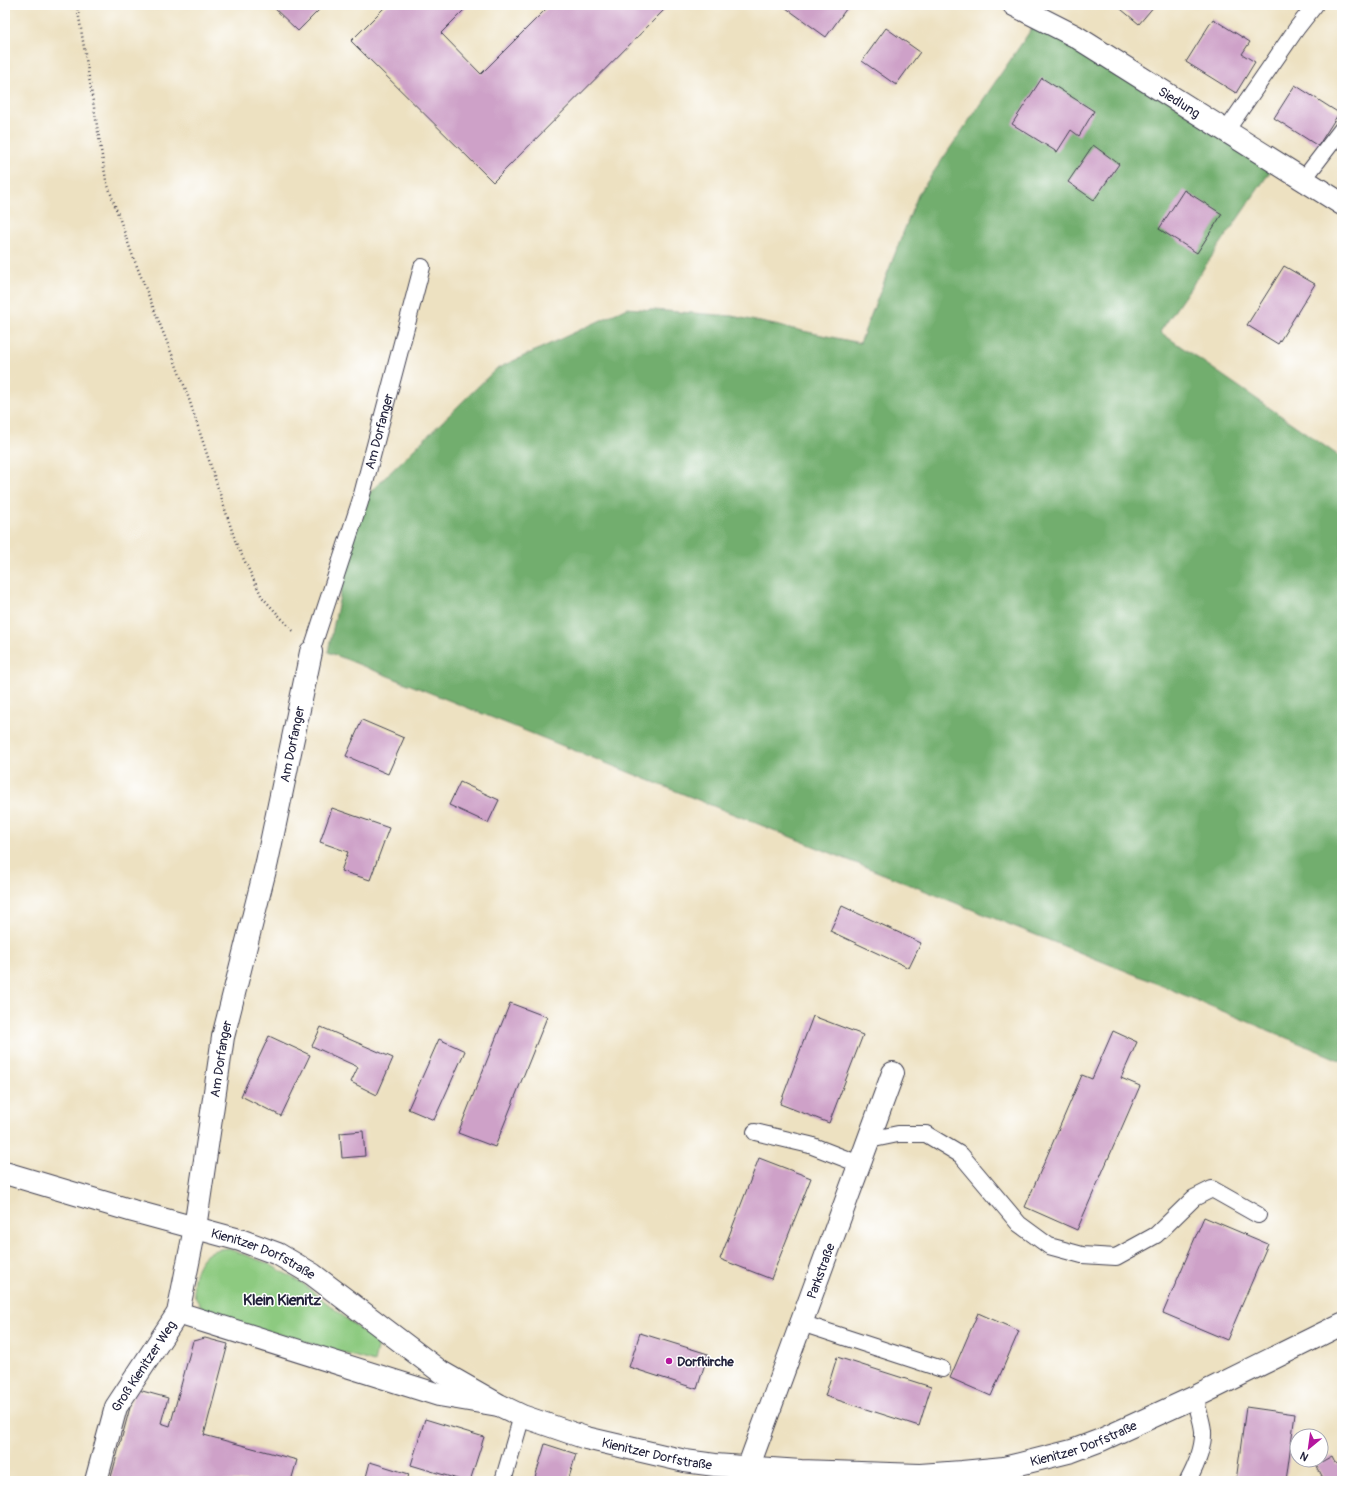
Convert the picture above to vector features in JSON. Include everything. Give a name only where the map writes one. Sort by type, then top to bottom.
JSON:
[{"type":"street","name":"Siedlung","points":[[1023,7],[1076,36],[1342,204]]},
{"type":"street","name":"Am Dorfanger","points":[[195,1228],[223,1037],[268,862],[311,652]]},
{"type":"street","name":"Parkstraße","points":[[748,1468],[893,1073]]},
{"type":"street","name":"Kienitzer Dorfstraße","points":[[5,1173],[259,1246],[296,1263],[441,1372],[499,1405],[522,1416],[586,1438],[685,1461],[748,1468],[920,1475],[1004,1468],[1072,1451],[1101,1440],[1195,1397],[1342,1324]]},
{"type":"street","name":"Groß Kienitzer Weg","points":[[96,1481],[116,1407],[178,1313],[195,1228]]},
{"type":"street","name":"Kienitzer Dorfstraße","points":[[178,1313],[439,1395],[499,1405]]},
{"type":"lane","points":[[1226,131],[1297,28],[1316,5]]},
{"type":"lane","points":[[1303,180],[1342,129]]},
{"type":"lane","name":"Am Dorfanger","points":[[311,652],[360,502],[422,267]]},
{"type":"lane","points":[[755,1132],[810,1145],[859,1164]]},
{"type":"lane","points":[[869,1140],[898,1134],[926,1134],[961,1155],[1019,1224],[1049,1246],[1082,1255],[1116,1257],[1156,1235],[1194,1198],[1212,1189],[1258,1215]]},
{"type":"lane","points":[[801,1324],[942,1369]]},
{"type":"lane","points":[[1188,1481],[1202,1446],[1203,1431],[1195,1397]]},
{"type":"lane","points":[[503,1481],[522,1416]]},
{"type":"path","points":[[77,5],[106,180],[132,254],[186,390],[236,543],[262,597],[311,652]]},
{"type":"green space","points":[[1039,18],[1276,163],[1160,332],[1342,458],[1342,1061],[1141,977],[328,652],[360,502],[496,369],[627,308],[732,316],[860,343],[918,195]]},
{"type":"green space","points":[[226,1248],[267,1263],[302,1283],[378,1344],[374,1362],[209,1314],[200,1305],[195,1296],[193,1289],[195,1273],[202,1259],[207,1254],[215,1250]]},
{"type":"building","points":[[271,5],[324,5],[298,31]]},
{"type":"building","points":[[387,5],[469,5],[441,33],[481,74],[550,5],[669,5],[493,182],[351,41]]},
{"type":"building","points":[[782,5],[849,5],[826,37]]},
{"type":"building","points":[[1116,5],[1155,5],[1139,24]]},
{"type":"building","points":[[1213,19],[1250,42],[1242,54],[1255,62],[1236,93],[1186,62]]},
{"type":"building","points":[[886,28],[920,52],[896,85],[862,61]]},
{"type":"building","points":[[1042,78],[1094,111],[1079,136],[1071,130],[1057,152],[1012,124]]},
{"type":"building","points":[[1295,85],[1339,113],[1318,146],[1274,118]]},
{"type":"building","points":[[1093,145],[1119,164],[1094,200],[1068,182]]},
{"type":"building","points":[[1184,190],[1222,214],[1197,253],[1159,229]]},
{"type":"building","points":[[1284,266],[1315,284],[1278,344],[1247,325]]},
{"type":"building","points":[[362,720],[404,738],[388,774],[346,756]]},
{"type":"building","points":[[460,782],[499,800],[488,823],[449,805]]},
{"type":"building","points":[[332,808],[389,828],[370,880],[341,871],[348,852],[320,842]]},
{"type":"building","points":[[842,906],[921,943],[909,968],[830,931]]},
{"type":"building","points":[[510,1003],[547,1017],[495,1147],[458,1133]]},
{"type":"building","points":[[813,1016],[863,1035],[829,1123],[780,1104]]},
{"type":"building","points":[[321,1027],[393,1058],[377,1095],[351,1082],[358,1067],[312,1046]]},
{"type":"building","points":[[1113,1031],[1137,1042],[1121,1078],[1140,1086],[1077,1230],[1025,1207],[1082,1075],[1092,1079]]},
{"type":"building","points":[[269,1036],[310,1055],[281,1116],[241,1096]]},
{"type":"building","points":[[439,1039],[465,1051],[434,1120],[408,1109]]},
{"type":"building","points":[[363,1131],[365,1156],[342,1158],[340,1133]]},
{"type":"building","points":[[759,1158],[811,1178],[771,1279],[720,1259]]},
{"type":"building","points":[[1204,1217],[1268,1244],[1227,1340],[1163,1313]]},
{"type":"building","points":[[978,1313],[1019,1331],[991,1396],[950,1378]]},
{"type":"building","name":"Dorfkirche","points":[[640,1333],[708,1354],[697,1389],[629,1367]]},
{"type":"building","points":[[205,1338],[228,1344],[204,1435],[297,1460],[291,1481],[162,1481],[156,1479],[155,1481],[110,1481],[135,1389],[168,1398],[161,1423],[170,1426],[193,1341]]},
{"type":"building","points":[[837,1357],[931,1387],[919,1426],[825,1396]]},
{"type":"building","points":[[1246,1407],[1295,1414],[1293,1428],[1289,1428],[1289,1459],[1286,1481],[1236,1481]]},
{"type":"building","points":[[425,1419],[484,1437],[470,1481],[464,1481],[411,1465]]},
{"type":"building","points":[[545,1444],[576,1454],[568,1481],[534,1481]]},
{"type":"building","points":[[1332,1456],[1336,1464],[1342,1461],[1342,1481],[1324,1481],[1318,1468],[1329,1468],[1329,1458]]},
{"type":"building","points":[[370,1462],[409,1474],[407,1481],[365,1481]]},
{"type":"place","name":"Dorfkirche","points":[[669,1361]]},
{"type":"district","name":"Klein Kienitz","points":[[282,1300]]}]
